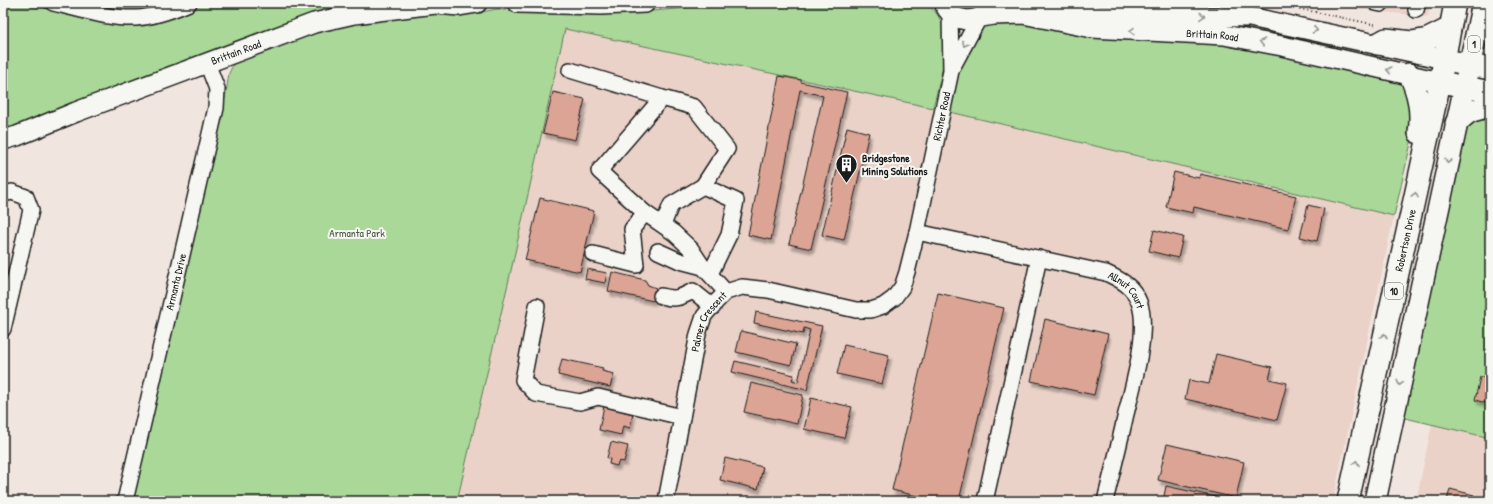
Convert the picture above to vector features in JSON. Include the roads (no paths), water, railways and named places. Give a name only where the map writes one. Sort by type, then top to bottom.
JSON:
[{"type":"highway","name":"Robertson Drive","points":[[1348,501],[1440,82],[1455,3]]},
{"type":"highway","name":"1","points":[[1465,86],[1483,3]]},
{"type":"highway","points":[[1377,44],[1386,39],[1412,42],[1428,39],[1450,28]]},
{"type":"highway","name":"1","points":[[1444,59],[1490,69]]},
{"type":"highway","points":[[1408,74],[1414,84],[1420,104],[1419,136],[1425,150]]},
{"type":"highway","points":[[1440,82],[1490,92]]},
{"type":"highway","name":"10","points":[[1374,501],[1465,86]]},
{"type":"highway","points":[[1456,123],[1469,112],[1490,106]]},
{"type":"main road","name":"Brittain Road","points":[[3,140],[314,23],[354,14],[418,6],[436,4],[459,6],[477,3]]},
{"type":"main road","points":[[518,3],[645,3]]},
{"type":"main road","name":"Brittain Road","points":[[1038,3],[1081,13],[1099,15],[1250,17],[1444,59]]},
{"type":"main road","name":"Brittain Road","points":[[945,8],[956,18],[964,20],[972,20],[984,13],[994,15],[1023,14],[1092,28],[1224,35],[1282,46],[1440,82]]},
{"type":"street","points":[[53,3],[106,16],[136,18],[166,13],[189,3]]},
{"type":"street","points":[[1376,3],[1381,3]]},
{"type":"street","name":"Richter Road","points":[[917,232],[951,71],[945,8]]},
{"type":"street","name":"Richter Road","points":[[951,71],[984,13]]},
{"type":"street","name":"Armanta Drive","points":[[125,501],[216,108],[217,90],[207,62]]},
{"type":"street","points":[[570,70],[694,107],[727,149],[703,186],[670,205],[663,225]]},
{"type":"street","points":[[662,98],[599,172],[645,213],[663,225],[691,249],[706,271],[726,292]]},
{"type":"street","points":[[703,186],[736,200],[729,235],[706,271]]},
{"type":"street","points":[[3,194],[12,192],[26,197],[31,210],[3,329]]},
{"type":"street","points":[[592,254],[636,264],[632,229],[645,213]]},
{"type":"street","name":"Allnut Court","points":[[917,232],[1106,273],[1123,281],[1134,291],[1140,303],[1142,315],[1142,337],[1134,379],[1105,501]]},
{"type":"street","name":"Palmer Crescent","points":[[666,501],[698,334],[704,316],[726,292],[742,287],[768,290],[856,310],[870,310],[883,306],[894,298],[902,287],[917,232]]},
{"type":"street","points":[[658,251],[706,271]]},
{"type":"street","points":[[985,501],[1039,258]]},
{"type":"street","points":[[661,296],[672,299],[680,298],[693,291],[713,307]]},
{"type":"street","points":[[537,306],[523,380],[536,394],[580,402],[598,397],[682,417]]},
{"type":"place","name":"Bridgestone Mining Solutions","points":[[846,184]]},
{"type":"park label","name":"Armanta Park","points":[[357,233]]}]
